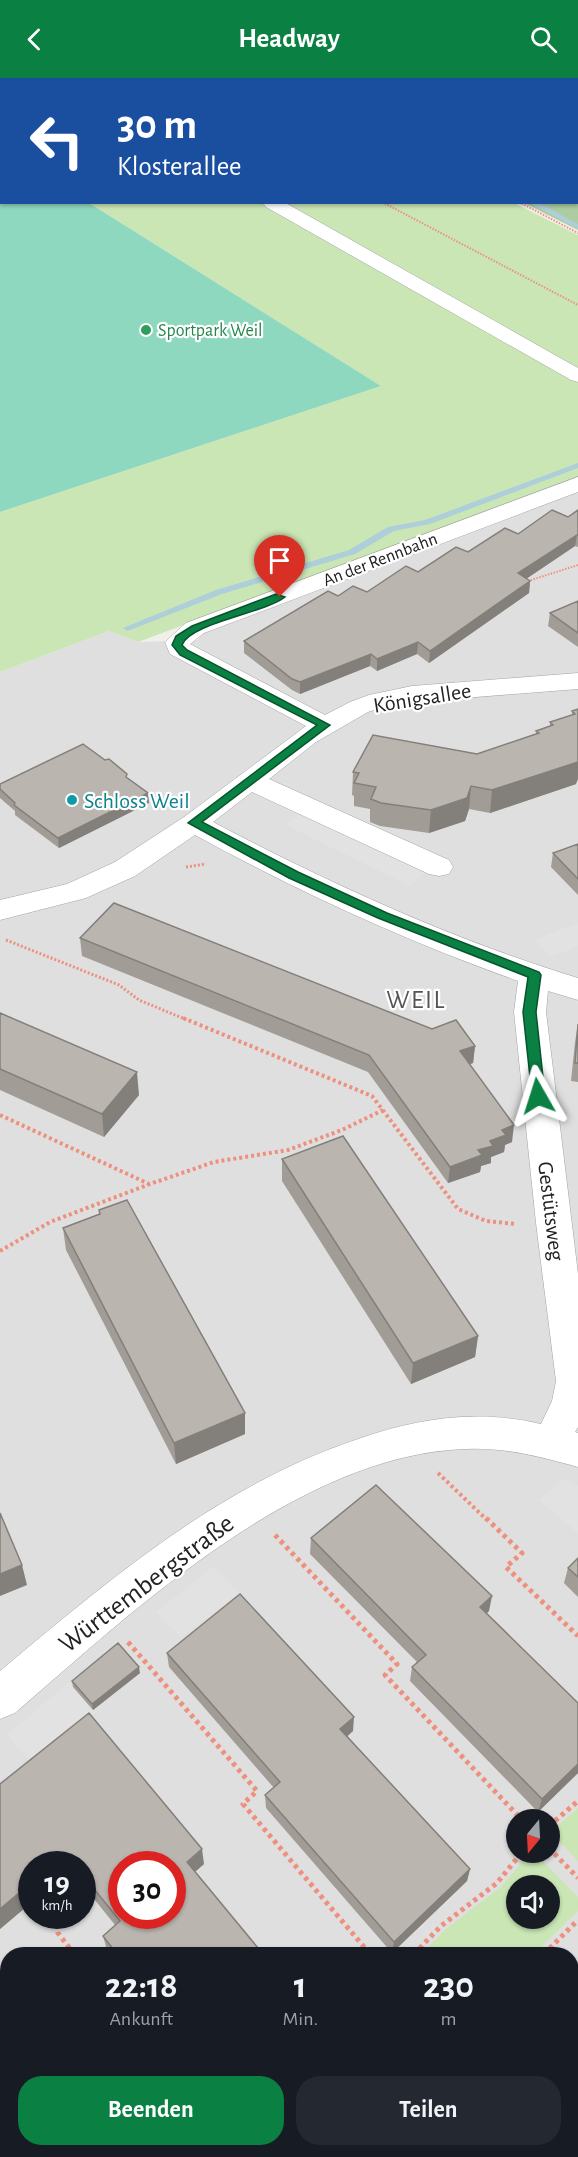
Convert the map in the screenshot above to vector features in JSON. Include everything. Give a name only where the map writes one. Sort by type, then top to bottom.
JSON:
[{"type":"street","points":[[274,204],[578,376]]},
{"type":"street","name":"An der Rennbahn","points":[[324,725],[183,652],[179,649],[177,642],[195,628],[578,484]]},
{"type":"street","name":"Königsallee","points":[[0,910],[56,897],[96,884],[125,869],[194,823],[324,725],[359,707],[397,696],[578,681]]},
{"type":"street","points":[[249,780],[439,867]]},
{"type":"street","points":[[194,823],[294,875],[382,916],[534,975],[578,989]]},
{"type":"street","name":"Gestütsweg","points":[[534,975],[530,1012],[553,1223],[575,1381],[564,1447]]},
{"type":"street","name":"Württembergstraße","points":[[0,1698],[102,1611],[191,1543],[281,1488],[346,1459],[405,1442],[457,1432],[482,1432],[564,1447]]},
{"type":"path","points":[[386,204],[578,305]]},
{"type":"path","points":[[523,204],[578,233]]},
{"type":"path","points":[[515,586],[560,569],[578,565]]},
{"type":"path","points":[[183,867],[199,864],[216,865]]},
{"type":"path","points":[[0,938],[119,985],[139,1000],[366,1092],[383,1110],[458,1209],[469,1216],[491,1223],[553,1223]]},
{"type":"path","points":[[0,1251],[50,1222],[150,1184],[214,1162],[288,1150],[342,1130],[383,1110]]},
{"type":"path","points":[[0,1115],[150,1184]]},
{"type":"path","points":[[405,1442],[522,1553],[506,1567],[578,1636]]},
{"type":"path","points":[[248,1507],[397,1665],[386,1676],[512,1809]]},
{"type":"path","points":[[102,1611],[257,1791],[243,1804],[364,1947]]},
{"type":"path","points":[[560,1817],[578,1801]]},
{"type":"path","points":[[560,1859],[578,1878]]},
{"type":"path","points":[[421,1947],[441,1926],[497,1883],[513,1863]]},
{"type":"path","points":[[551,1947],[578,1920]]},
{"type":"path","points":[[57,1929],[57,1933],[68,1947]]},
{"type":"shaded area","points":[[578,489],[578,1947],[0,1947],[0,672],[109,631],[138,642],[198,640],[202,633]]},
{"type":"shaded area","points":[[302,811],[427,870],[410,886],[286,825]]},
{"type":"shaded area","points":[[578,923],[578,946],[550,957],[534,940]]},
{"type":"shaded area","points":[[563,1479],[578,1485],[578,1533],[539,1500]]},
{"type":"shaded area","points":[[214,1566],[239,1593],[181,1638],[156,1612]]},
{"type":"shaded area","points":[[69,1682],[95,1712],[33,1764],[7,1735]]},
{"type":"green space","name":"Sportpark Weil","points":[[0,204],[91,204],[381,386],[0,512]]},
{"type":"green space","points":[[91,204],[269,204],[578,381],[578,478],[138,642],[109,631],[0,672],[0,512],[381,386]]},
{"type":"green space","points":[[284,204],[516,204],[578,235],[578,371]]},
{"type":"green space","points":[[526,204],[578,204],[578,230]]},
{"type":"green space","points":[[578,1808],[578,1861],[560,1842],[560,1823]]},
{"type":"green space","points":[[521,1863],[545,1863],[556,1875],[511,1875]]},
{"type":"green space","points":[[560,1879],[578,1897],[578,1911],[560,1929]]},
{"type":"green space","points":[[506,1881],[506,1929],[560,1929],[541,1947],[428,1947],[448,1927]]},
{"type":"building","points":[[552,510],[568,517],[578,510],[578,535],[518,573],[530,581],[430,651],[418,642],[377,659],[371,654],[300,682],[292,679],[244,641],[328,591],[338,596],[353,586],[367,592],[406,566],[418,572],[456,547],[468,552],[505,528],[518,534]]},
{"type":"building","points":[[578,601],[578,633],[550,613]]},
{"type":"building","points":[[578,709],[578,762],[492,790],[471,786],[467,798],[431,810],[381,803],[371,799],[376,787],[354,783],[359,773],[353,772],[373,735],[477,754],[539,733],[536,731],[553,725],[550,722],[575,714],[572,711]]},
{"type":"building","name":"Schloss Weil","points":[[83,744],[105,760],[109,759],[127,774],[126,777],[148,793],[58,838],[14,805],[15,803],[0,789],[0,784]]},
{"type":"building","points":[[578,844],[578,879],[553,853]]},
{"type":"building","points":[[114,903],[432,1029],[456,1020],[475,1046],[460,1051],[514,1125],[502,1130],[506,1135],[490,1141],[493,1146],[478,1150],[482,1155],[450,1167],[369,1055],[80,938]]},
{"type":"building","points":[[0,1013],[137,1072],[102,1114],[0,1069]]},
{"type":"building","points":[[578,1024],[578,1063],[575,1063]]},
{"type":"building","points":[[343,1136],[478,1336],[413,1363],[282,1159]]},
{"type":"building","points":[[127,1200],[245,1413],[174,1443],[63,1228],[100,1214],[99,1210]]},
{"type":"building","points":[[376,1485],[492,1596],[480,1607],[578,1703],[578,1764],[542,1799],[412,1667],[426,1655],[311,1538]]},
{"type":"building","points":[[0,1513],[22,1565],[0,1574]]},
{"type":"building","points":[[578,1558],[578,1577],[568,1568]]},
{"type":"building","points":[[240,1594],[354,1717],[340,1729],[470,1869],[394,1942],[265,1795],[280,1782],[167,1653]]},
{"type":"building","points":[[118,1643],[139,1667],[92,1704],[72,1681]]},
{"type":"building","points":[[89,1713],[202,1849],[187,1862],[257,1947],[112,1947],[103,1936],[111,1929],[186,1929],[186,1851],[108,1851],[108,1906],[96,1891],[96,1851],[18,1851],[18,1894],[0,1909],[0,1784]]},
{"type":"waterway","points":[[535,204],[578,227]]},
{"type":"waterway","points":[[127,628],[219,592],[352,552],[391,529],[427,522],[578,465]]},
{"type":"place","name":"Sportpark Weil","points":[[146,330]]},
{"type":"place","name":"Schloss Weil","points":[[72,800]]},
{"type":"district","name":"WEIL","points":[[416,999]]},
{"type":"route","points":[[280,597],[195,628],[183,635],[177,645],[183,652],[324,725],[291,747],[194,823],[294,875],[382,916],[534,975],[530,1012],[538,1096]]}]
